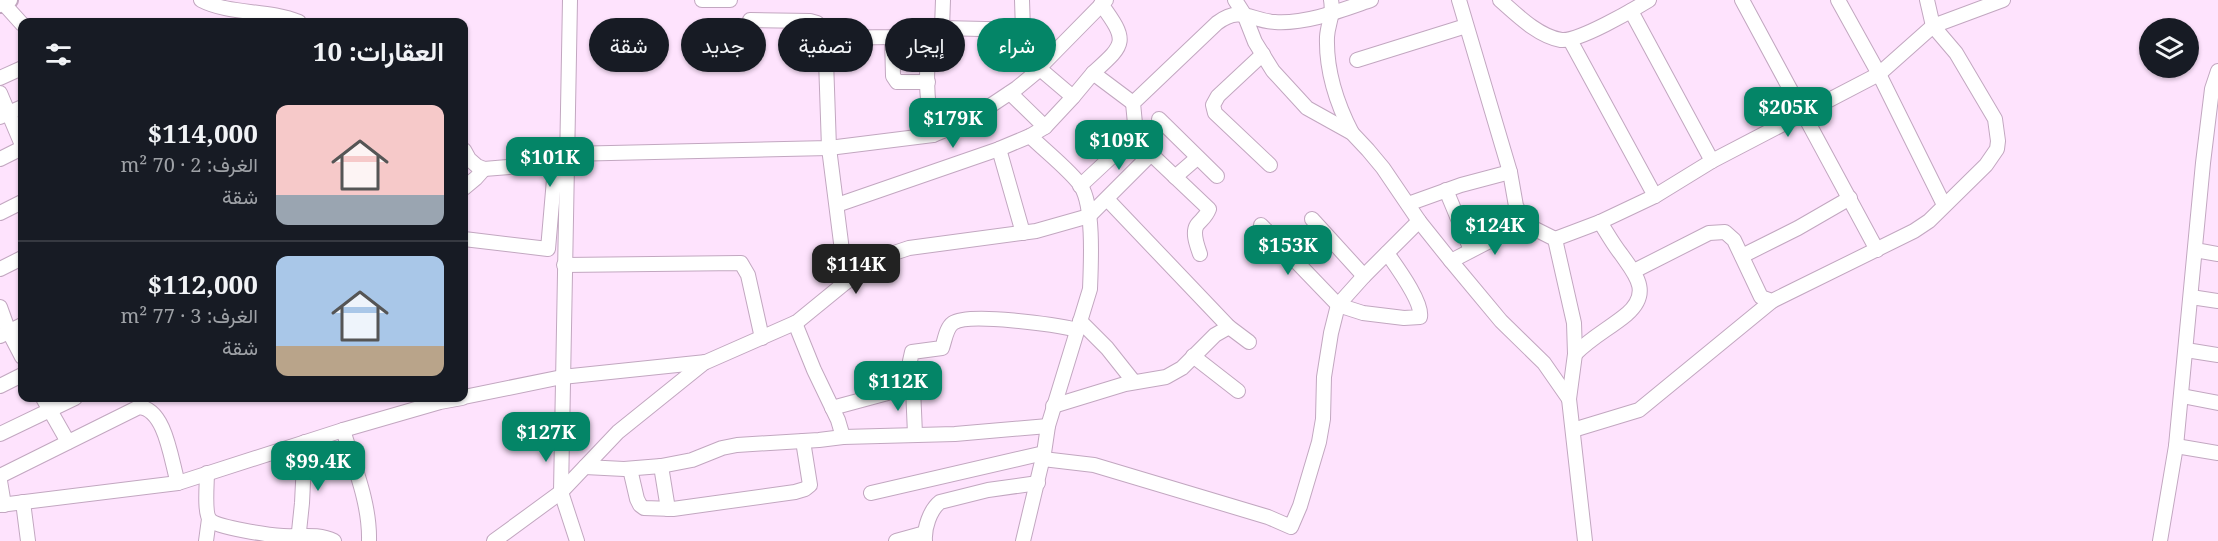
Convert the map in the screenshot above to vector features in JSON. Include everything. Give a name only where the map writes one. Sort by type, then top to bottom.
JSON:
[{"type":"street","points":[[201,0],[223,8],[288,18]]},
{"type":"street","points":[[570,0],[562,163],[564,265],[561,492],[578,541]]},
{"type":"street","points":[[702,0],[730,0]]},
{"type":"street","points":[[941,18],[943,0]]},
{"type":"street","points":[[1022,0],[1023,18]]},
{"type":"street","points":[[1235,0],[1273,71],[1307,108],[1352,133]]},
{"type":"street","points":[[1133,103],[1224,18],[1244,14],[1264,20],[1284,22],[1332,6],[1371,0]]},
{"type":"street","points":[[1459,0],[1510,172],[1516,207],[1527,225],[1556,239],[1600,222],[1655,196],[1713,161],[1879,74],[1933,26],[2003,0]]},
{"type":"street","points":[[1500,0],[1543,33],[1553,38],[1570,40],[1649,0]]},
{"type":"street","points":[[1742,0],[1877,250]]},
{"type":"street","points":[[1838,0],[1879,74],[1944,205]]},
{"type":"street","points":[[1573,430],[1639,410],[1772,301],[1914,231],[1929,221],[1994,155],[1998,135],[1995,119],[1956,53],[1933,26],[1927,0]]},
{"type":"street","points":[[4,2],[18,20]]},
{"type":"street","points":[[837,205],[999,149],[1045,127],[1093,73],[1117,51],[1120,44],[1116,28],[1103,2],[1056,52]]},
{"type":"street","points":[[1332,6],[1327,50],[1340,110],[1352,133],[1383,168],[1419,221],[1451,261],[1501,321],[1544,363],[1569,399]]},
{"type":"street","points":[[1631,11],[1713,161]]},
{"type":"street","points":[[1357,60],[1466,26]]},
{"type":"street","points":[[1570,40],[1655,196]]},
{"type":"street","points":[[1263,54],[1218,96],[1213,105],[1215,113],[1270,165]]},
{"type":"street","points":[[0,78],[18,70]]},
{"type":"street","points":[[2160,541],[2176,446],[2203,163],[2212,89],[2218,71]]},
{"type":"street","points":[[826,72],[829,148],[846,282]]},
{"type":"street","points":[[892,72],[897,82],[928,82]]},
{"type":"street","points":[[929,72],[929,111],[933,135]]},
{"type":"street","points":[[468,157],[484,169],[829,148],[933,135],[957,125],[1010,93],[1036,72]]},
{"type":"street","points":[[1047,72],[1073,97]]},
{"type":"street","points":[[1093,73],[1133,103],[1136,134],[1151,154],[1209,209],[1194,233],[1200,254]]},
{"type":"street","points":[[0,93],[4,115],[18,140]]},
{"type":"street","points":[[1010,93],[1045,127]]},
{"type":"street","points":[[4,115],[18,109]]},
{"type":"street","points":[[1159,119],[1217,176]]},
{"type":"street","points":[[1080,186],[1136,134]]},
{"type":"street","points":[[1023,541],[1038,483],[1053,406],[1090,289],[1089,216],[1080,186],[1030,136]]},
{"type":"street","points":[[0,159],[18,149]]},
{"type":"street","points":[[999,149],[1023,233]]},
{"type":"street","points":[[494,541],[561,492],[618,432],[706,362],[795,323],[846,282],[888,255],[909,248],[1023,233],[1089,216],[1151,154]]},
{"type":"street","points":[[1175,177],[1197,158]]},
{"type":"street","points":[[468,239],[548,249],[562,163]]},
{"type":"street","points":[[468,185],[484,169]]},
{"type":"street","points":[[1408,204],[1446,190],[1510,172]]},
{"type":"street","points":[[1446,190],[1471,250]]},
{"type":"street","points":[[1742,256],[1798,228],[1850,198]]},
{"type":"street","points":[[1107,199],[1229,327],[1249,342]]},
{"type":"street","points":[[0,213],[18,204]]},
{"type":"street","points":[[1312,219],[1364,276]]},
{"type":"street","points":[[1286,541],[1300,506],[1319,442],[1323,419],[1324,377],[1338,305],[1419,221]]},
{"type":"street","points":[[1575,354],[1590,339],[1628,313],[1635,305],[1640,293],[1639,282],[1634,270],[1600,222]]},
{"type":"street","points":[[1261,225],[1338,305],[1363,313],[1404,318],[1420,317],[1421,312],[1387,253]]},
{"type":"street","points":[[1451,261],[1527,225]]},
{"type":"street","points":[[1634,270],[1709,233],[1725,232],[1734,240],[1761,297],[1772,301]]},
{"type":"street","points":[[1556,239],[1574,323],[1575,354],[1569,399],[1585,541]]},
{"type":"street","points":[[2195,250],[2218,254]]},
{"type":"street","points":[[0,269],[18,260]]},
{"type":"street","points":[[564,265],[741,263],[748,275],[762,338]]},
{"type":"street","points":[[2191,297],[2218,301]]},
{"type":"street","points":[[0,307],[5,334],[18,352]]},
{"type":"street","points":[[915,434],[910,361],[912,352],[942,348],[948,329],[955,322],[966,319],[1079,326],[1107,348],[1134,382]]},
{"type":"street","points":[[795,323],[843,437]]},
{"type":"street","points":[[1053,406],[1134,382],[1166,377],[1182,368],[1215,335],[1229,327]]},
{"type":"street","points":[[2186,350],[2218,355]]},
{"type":"street","points":[[1192,356],[1238,391]]},
{"type":"street","points":[[468,396],[562,377],[706,362]]},
{"type":"street","points":[[0,386],[18,377]]},
{"type":"street","points":[[832,408],[913,388]]},
{"type":"street","points":[[2182,396],[2218,403]]},
{"type":"street","points":[[46,402],[68,442]]},
{"type":"street","points":[[0,434],[67,402]]},
{"type":"street","points":[[0,481],[2,505],[178,483],[304,442],[440,402]]},
{"type":"street","points":[[0,476],[129,411],[146,407],[160,421],[178,483]]},
{"type":"street","points":[[585,467],[610,470],[661,466],[692,460],[722,448],[737,445],[843,437],[955,434],[1048,426]]},
{"type":"street","points":[[344,430],[361,488],[368,521],[369,541]]},
{"type":"street","points":[[630,469],[640,505],[644,508],[668,509],[805,489],[810,485],[810,480],[803,441]]},
{"type":"street","points":[[298,539],[304,442]]},
{"type":"street","points":[[2176,446],[2218,453]]},
{"type":"street","points":[[871,493],[1043,456],[1094,465],[1268,517],[1291,527]]},
{"type":"street","points":[[661,466],[668,509]]},
{"type":"street","points":[[206,541],[209,519],[207,473]]},
{"type":"street","points":[[896,541],[925,537],[935,506],[940,502],[988,490],[1038,483]]},
{"type":"street","points":[[23,502],[28,541]]},
{"type":"street","points":[[209,519],[234,529],[298,539],[322,537],[334,541]]}]
